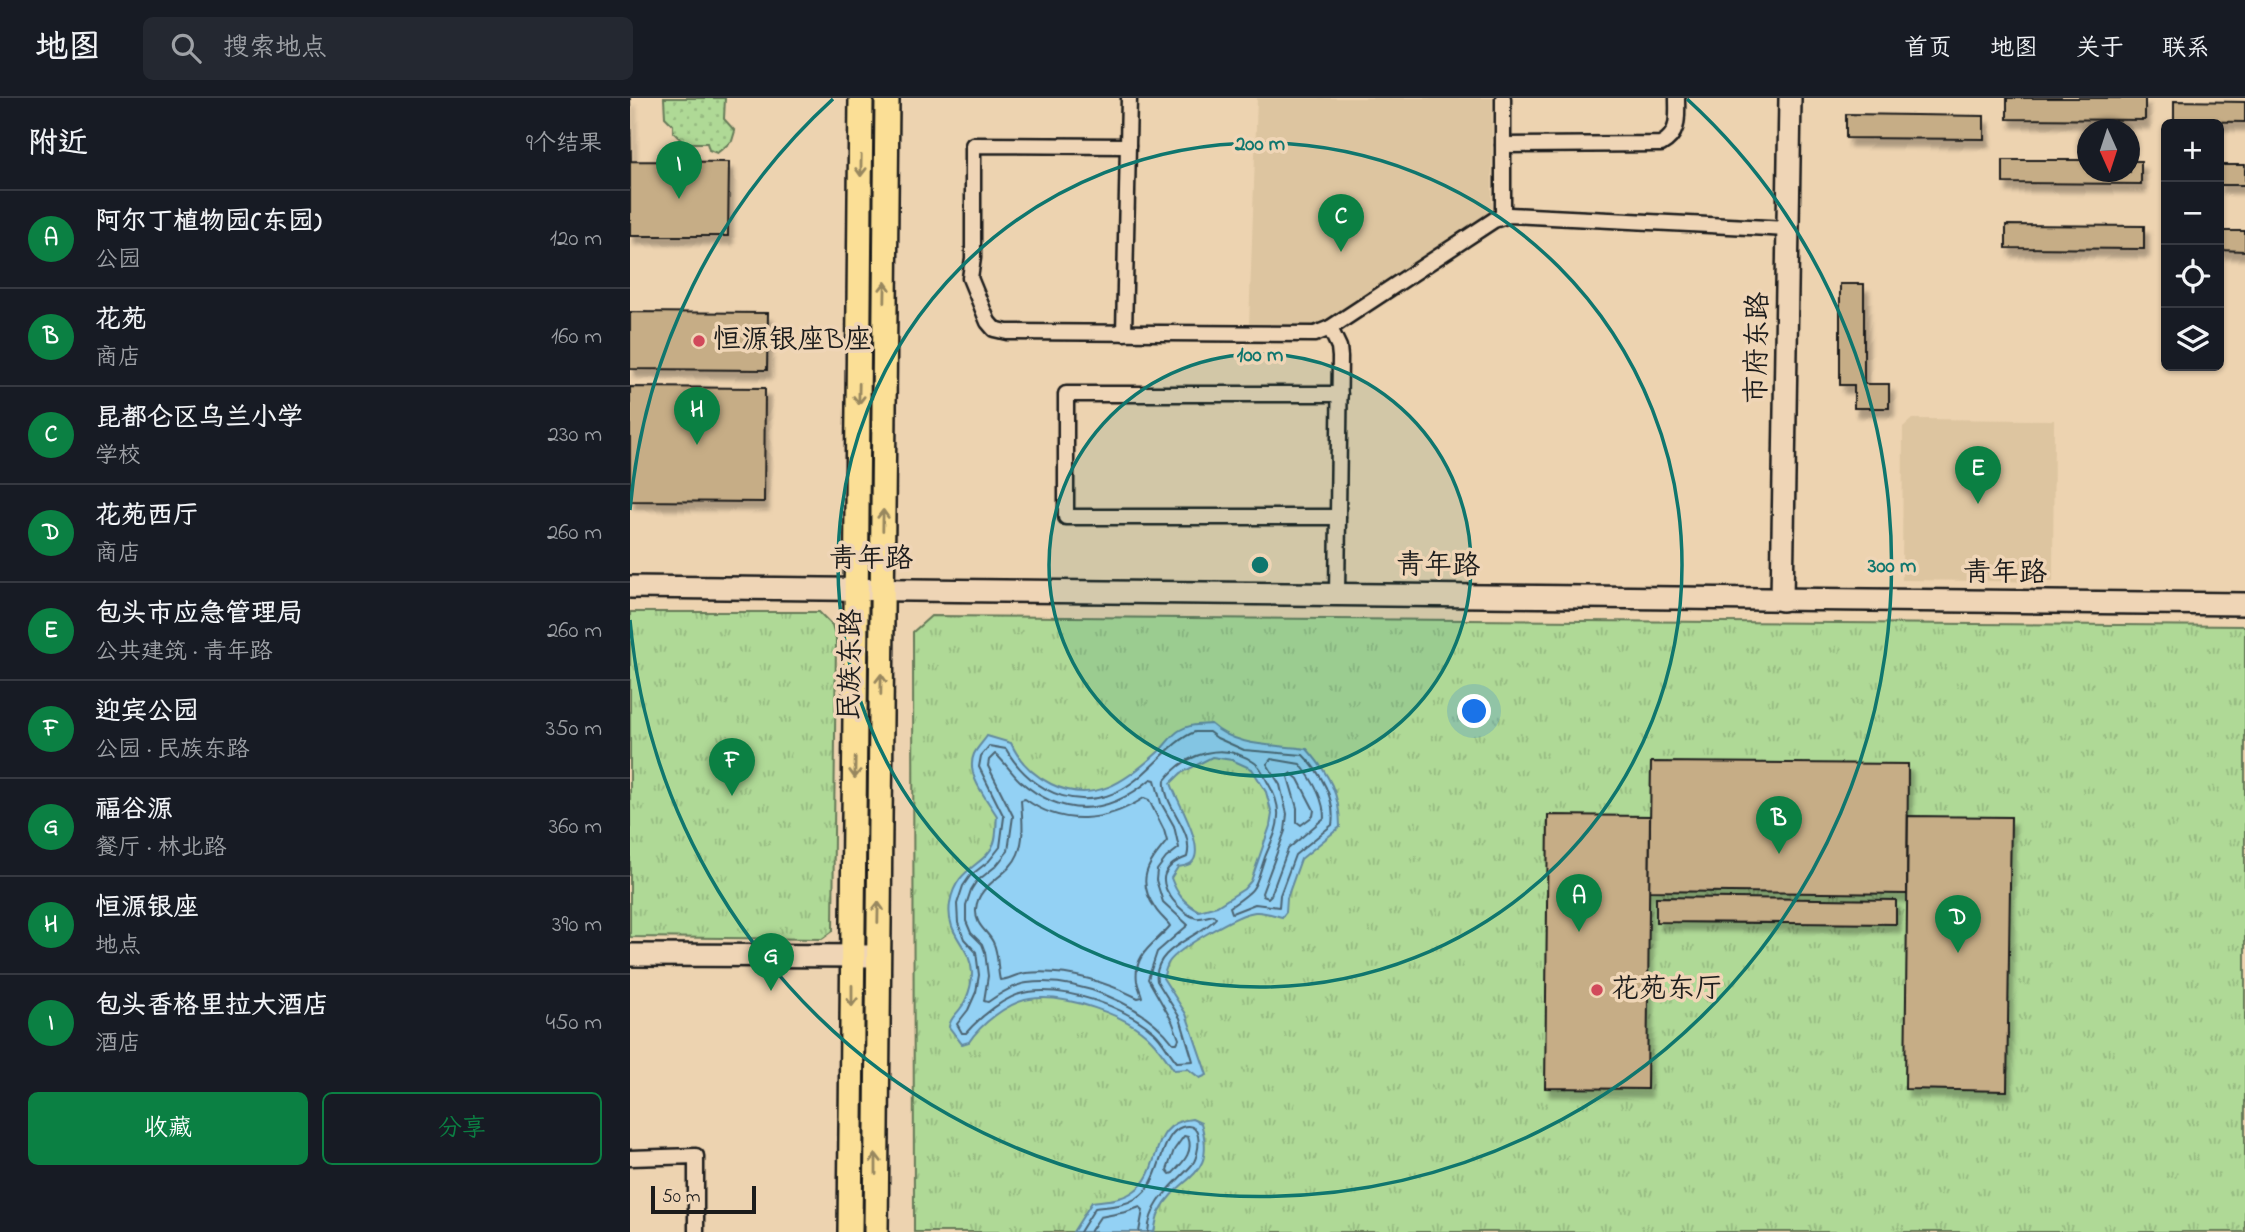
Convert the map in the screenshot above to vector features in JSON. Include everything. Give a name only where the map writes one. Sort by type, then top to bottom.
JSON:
[{"type":"main road","name":"民族东路","points":[[850,1232],[861,98]]},
{"type":"main road","name":"民族东路","points":[[876,1232],[887,98]]},
{"type":"main road","name":"市府东路","points":[[1782,600],[1790,98]]},
{"type":"main road","name":"青年路","points":[[630,587],[2245,604]]},
{"type":"main road","points":[[630,955],[878,956]]},
{"type":"street","points":[[1124,333],[1129,98]]},
{"type":"street","points":[[1503,98],[1503,216]]},
{"type":"street","points":[[1503,145],[1661,144],[1671,136],[1677,125],[1677,98]]},
{"type":"street","points":[[1128,146],[973,145],[973,258],[970,278],[988,322],[994,329],[1307,335],[1330,328],[1494,219],[1517,214],[1790,229]]},
{"type":"street","points":[[1330,328],[1340,351],[1337,594]]},
{"type":"street","points":[[1338,517],[1066,517],[1066,394],[1340,394]]},
{"type":"street","points":[[630,1158],[696,1156],[696,1232]]},
{"type":"shaded area","points":[[1257,98],[1492,98],[1492,210],[1321,324],[1313,327],[1249,326]]},
{"type":"shaded area","points":[[1912,419],[2054,420],[2053,582],[1902,580],[1903,427]]},
{"type":"green space","points":[[664,98],[725,98],[724,119],[735,131],[732,141],[717,153],[709,150],[707,143],[684,143],[673,132],[673,125],[665,117]]},
{"type":"green space","points":[[630,612],[819,612],[832,625],[836,638],[833,931],[822,939],[630,937]]},
{"type":"green space","points":[[931,616],[2245,626],[2245,1232],[914,1232],[913,632]]},
{"type":"water","points":[[1211,724],[1221,732],[1244,741],[1307,749],[1332,785],[1338,804],[1340,827],[1301,859],[1287,898],[1286,912],[1282,917],[1258,912],[1247,914],[1196,941],[1168,964],[1163,978],[1186,1014],[1207,1075],[1200,1078],[1188,1069],[1174,1070],[1151,1040],[1127,1022],[1094,1008],[1060,1000],[1030,999],[1004,1009],[987,1022],[969,1042],[962,1044],[949,1027],[967,997],[972,973],[971,963],[951,924],[950,903],[958,881],[990,851],[995,840],[997,816],[978,786],[972,770],[974,754],[978,747],[987,736],[1011,743],[1022,762],[1051,784],[1067,790],[1095,791],[1109,787],[1133,773],[1180,730]],"holes":[[[1212,757],[1232,760],[1252,769],[1266,792],[1272,814],[1270,826],[1251,881],[1244,889],[1217,906],[1199,911],[1182,898],[1171,878],[1178,867],[1192,863],[1196,854],[1193,834],[1171,783],[1181,773]]]},
{"type":"water","points":[[1192,1119],[1201,1123],[1205,1142],[1204,1155],[1194,1174],[1177,1189],[1160,1211],[1154,1232],[1073,1232],[1092,1202],[1114,1199],[1134,1191],[1149,1172],[1168,1129],[1178,1122]]},
{"type":"building","points":[[630,98],[631,161],[729,162],[728,236],[630,236]]},
{"type":"building","points":[[2007,98],[2145,98],[2145,120],[2007,119]]},
{"type":"building","points":[[2174,101],[2245,102],[2245,122],[2224,122],[2224,119],[2174,119]]},
{"type":"building","points":[[1846,114],[1984,116],[1984,139],[1846,138]]},
{"type":"building","points":[[2003,160],[2077,160],[2077,182],[2140,182],[2141,161],[2141,184],[2003,183]]},
{"type":"building","points":[[2224,165],[2245,165],[2245,185],[2224,185]]},
{"type":"building","points":[[2006,225],[2144,226],[2144,249],[2006,248]]},
{"type":"building","points":[[2224,231],[2245,231],[2245,251],[2224,250]]},
{"type":"building","points":[[1840,284],[1864,284],[1864,384],[1889,384],[1889,408],[1854,408],[1854,385],[1840,385]]},
{"type":"building","name":"恒源银座B座","points":[[630,312],[768,313],[767,370],[630,369]]},
{"type":"building","points":[[630,387],[765,388],[764,502],[630,501]]},
{"type":"building","points":[[1651,762],[1908,764],[1907,894],[1649,891]]},
{"type":"building","name":"花苑东厅","points":[[1548,815],[1650,816],[1647,1089],[1545,1088]]},
{"type":"building","points":[[1908,816],[2011,817],[2007,1091],[1905,1089]]},
{"type":"building","points":[[1656,897],[1896,900],[1896,924],[1656,922]]},
{"type":"place","name":"包头香格里拉大酒店","points":[[679,199]]},
{"type":"place","name":"昆都仑区乌兰小学","points":[[1341,252]]},
{"type":"place","name":"恒源银座B座","points":[[699,341]]},
{"type":"place","name":"恒源银座","points":[[697,445]]},
{"type":"place","name":"包头市应急管理局","points":[[1978,504]]},
{"type":"place","name":"迎宾公园","points":[[732,796]]},
{"type":"place","name":"花苑","points":[[1779,854]]},
{"type":"place","name":"阿尔丁植物园(东园)","points":[[1579,932]]},
{"type":"place","name":"花苑西厅","points":[[1958,953]]},
{"type":"place","name":"花苑东厅","points":[[1597,990]]},
{"type":"place","name":"福谷源","points":[[771,991]]}]
